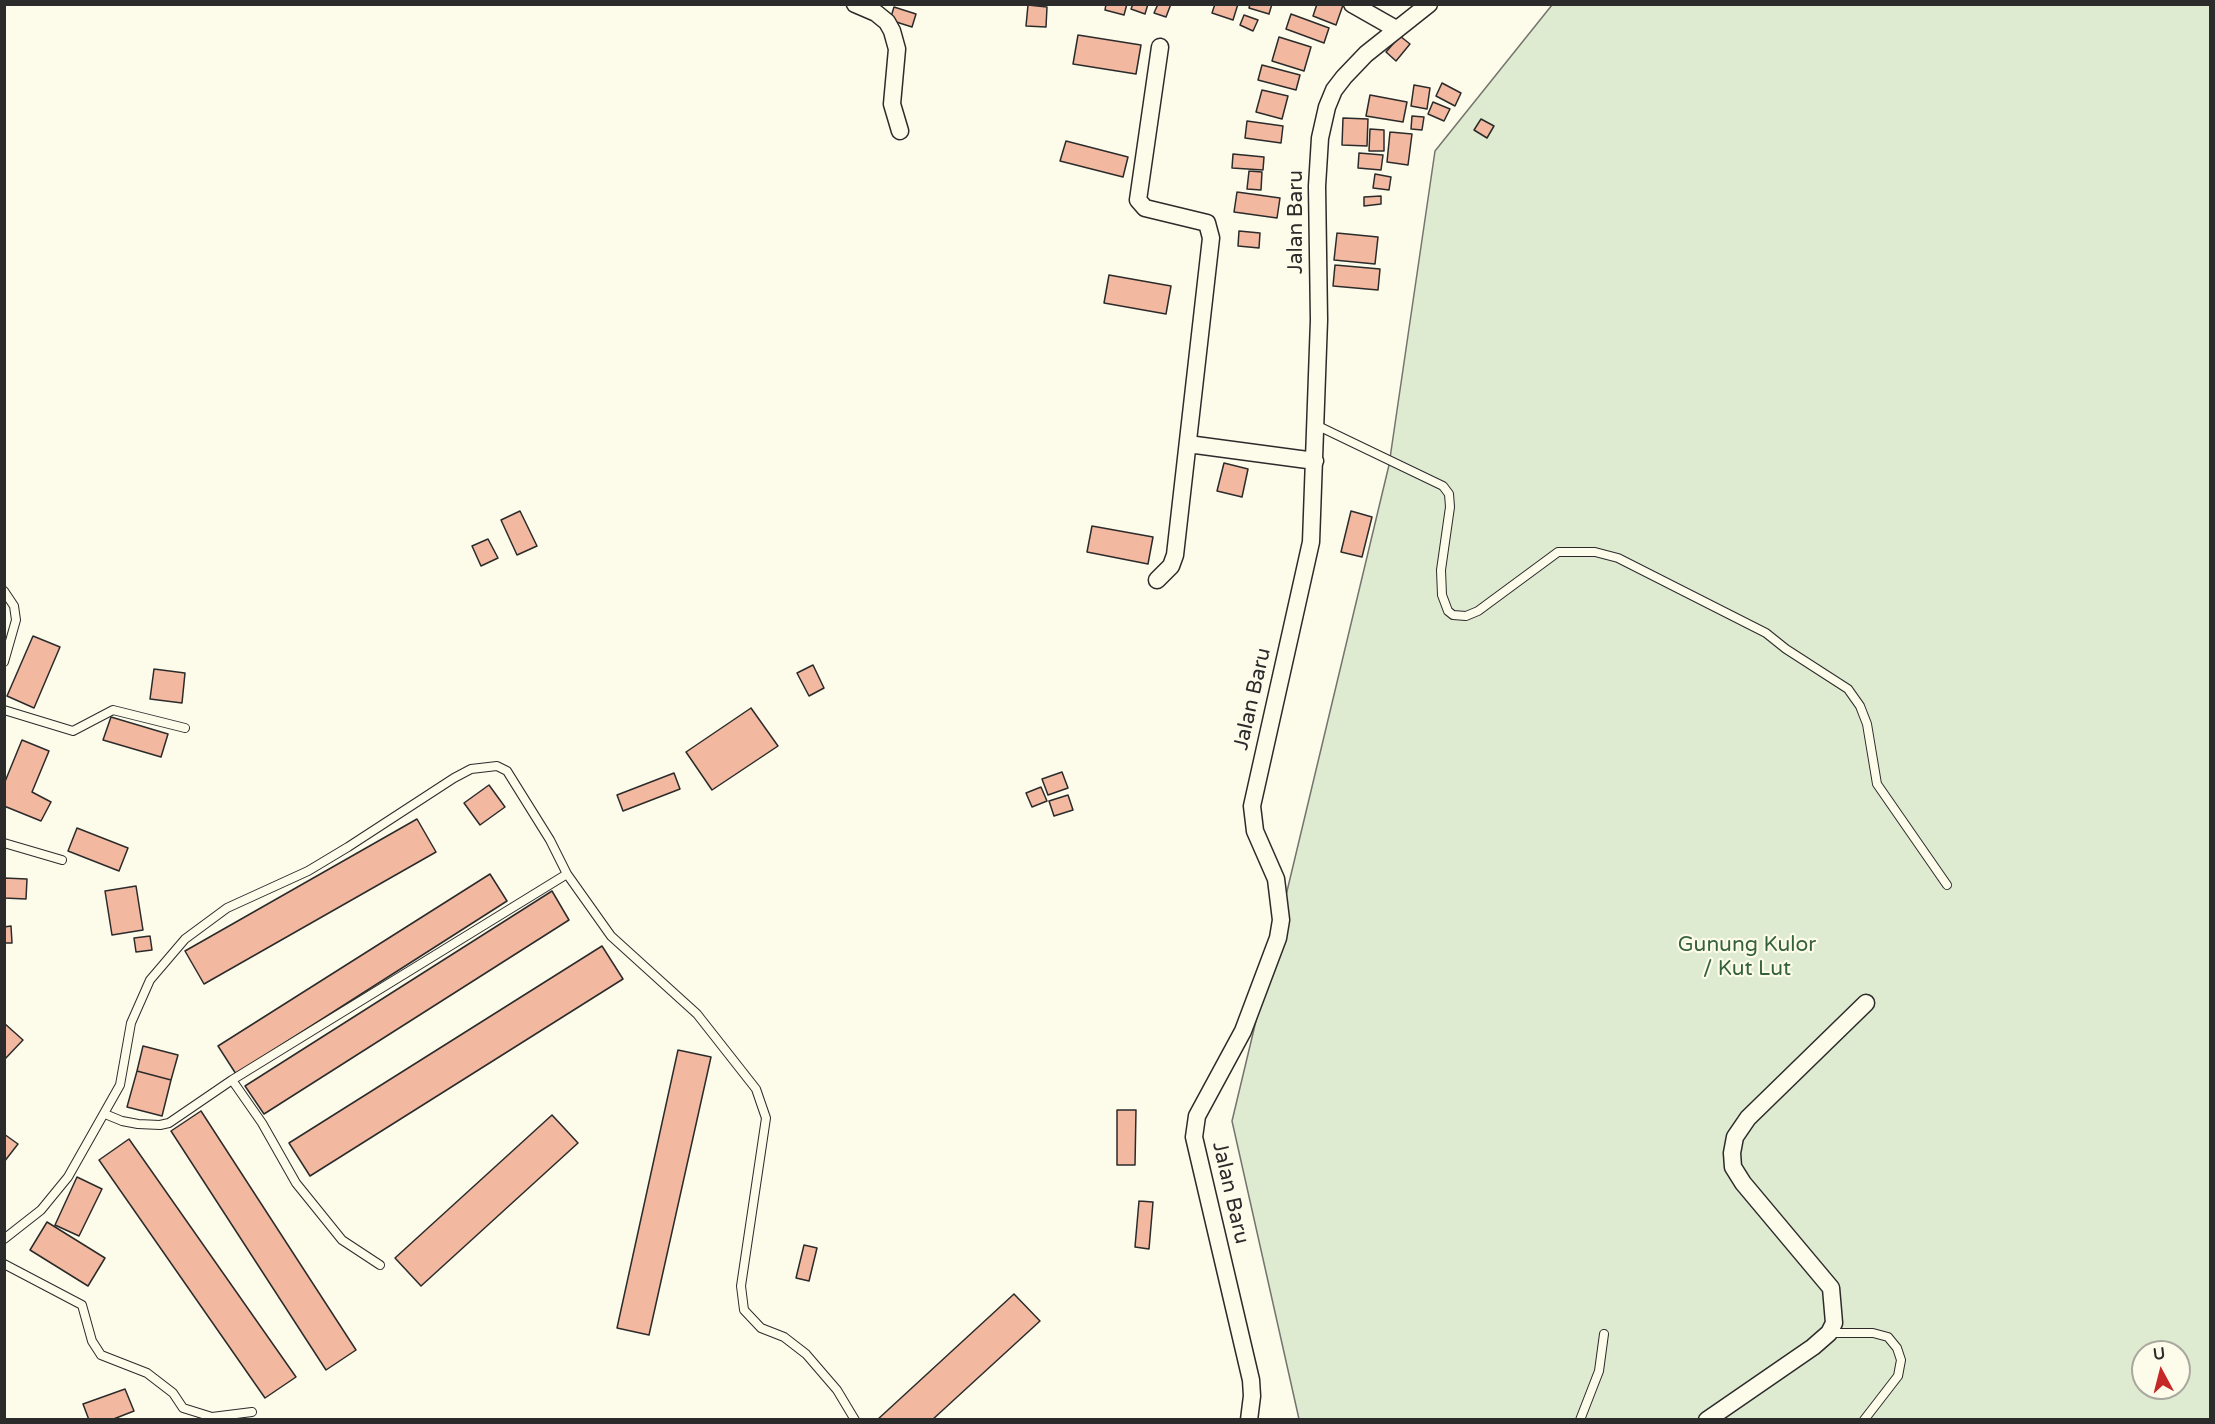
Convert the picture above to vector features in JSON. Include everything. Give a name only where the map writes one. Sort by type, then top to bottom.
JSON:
[{"type":"street","points":[[855,4],[888,22],[892,31],[897,49],[892,104],[900,130]]},
{"type":"street","points":[[1352,4],[1396,30]]},
{"type":"street","name":"Jalan Baru","points":[[1249,1419],[1251,1380],[1194,1137],[1197,1116],[1243,1031],[1278,938],[1281,905],[1276,879],[1255,831],[1252,806],[1304,583],[1312,531],[1318,320],[1317,186],[1322,122],[1334,90],[1344,77],[1429,4]]},
{"type":"street","points":[[1157,580],[1171,566],[1175,555],[1211,238],[1207,223],[1145,208],[1138,200],[1160,47]]},
{"type":"street","points":[[1188,444],[1315,461]]},
{"type":"street","points":[[1707,1419],[1814,1347],[1829,1333],[1834,1323],[1831,1288],[1743,1183],[1733,1167],[1732,1153],[1735,1137],[1748,1118],[1866,1004]]},
{"type":"lane","points":[[1315,425],[1443,486],[1449,494],[1450,507],[1441,570],[1442,595],[1448,610],[1453,615],[1466,616],[1478,611],[1558,552],[1595,552],[1618,558],[1766,633],[1786,649],[1848,689],[1860,706],[1867,724],[1876,784],[1947,885]]},
{"type":"lane","points":[[4,591],[15,606],[16,620],[4,662]]},
{"type":"lane","points":[[4,710],[73,731],[112,710],[185,728]]},
{"type":"lane","points":[[4,1239],[54,1197],[105,1114],[120,1085],[131,1023],[150,980],[185,939],[227,908],[308,871],[454,778],[471,769],[497,766],[507,771],[550,840],[567,874],[611,936],[697,1014],[756,1089],[766,1118],[741,1286],[744,1310],[761,1328],[783,1337],[806,1354],[837,1390],[855,1419]]},
{"type":"lane","points":[[4,843],[62,860]]},
{"type":"lane","points":[[105,1114],[127,1123],[160,1125],[179,1117],[232,1080],[567,874]]},
{"type":"lane","points":[[232,1080],[262,1123],[296,1183],[342,1240],[380,1264]]},
{"type":"lane","points":[[4,1264],[82,1305],[92,1341],[101,1355],[147,1373],[173,1393],[183,1408],[212,1417],[252,1412]]},
{"type":"lane","points":[[1829,1333],[1873,1333],[1888,1337],[1897,1348],[1901,1360],[1898,1376],[1864,1419]]},
{"type":"lane","points":[[1580,1419],[1599,1371],[1604,1334]]},
{"type":"green space","name":"Gunung Kulor / Kut Lut","points":[[1552,5],[2210,5],[2210,1419],[1299,1419],[1232,1121],[1389,465],[1435,151]]},
{"type":"building","points":[[1106,4],[1127,4],[1124,15],[1105,10]]},
{"type":"building","points":[[1133,4],[1148,4],[1145,14],[1131,9]]},
{"type":"building","points":[[1158,4],[1171,4],[1166,17],[1154,13]]},
{"type":"building","points":[[1215,4],[1238,4],[1233,20],[1212,13]]},
{"type":"building","points":[[1250,4],[1272,4],[1269,14],[1249,8]]},
{"type":"building","points":[[1317,4],[1343,5],[1336,25],[1313,16]]},
{"type":"building","points":[[1028,5],[1047,7],[1046,27],[1026,26]]},
{"type":"building","points":[[894,7],[916,14],[912,27],[890,20]]},
{"type":"building","points":[[1291,14],[1329,28],[1324,43],[1286,29]]},
{"type":"building","points":[[1244,15],[1258,20],[1253,31],[1240,25]]},
{"type":"building","points":[[1078,35],[1141,45],[1136,74],[1073,64]]},
{"type":"building","points":[[1400,36],[1410,44],[1396,61],[1386,52]]},
{"type":"building","points":[[1279,37],[1311,47],[1304,71],[1272,61]]},
{"type":"building","points":[[1262,65],[1300,75],[1296,90],[1258,80]]},
{"type":"building","points":[[1442,83],[1461,93],[1455,106],[1436,96]]},
{"type":"building","points":[[1414,85],[1430,88],[1427,109],[1411,106]]},
{"type":"building","points":[[1262,90],[1288,96],[1282,119],[1256,112]]},
{"type":"building","points":[[1370,95],[1407,102],[1403,122],[1366,116]]},
{"type":"building","points":[[1433,102],[1450,109],[1444,121],[1428,114]]},
{"type":"building","points":[[1412,116],[1424,117],[1422,130],[1411,129]]},
{"type":"building","points":[[1343,118],[1368,119],[1367,146],[1342,145]]},
{"type":"building","points":[[1481,119],[1494,126],[1487,138],[1474,130]]},
{"type":"building","points":[[1247,121],[1283,126],[1281,143],[1245,138]]},
{"type":"building","points":[[1370,129],[1384,130],[1384,151],[1369,151]]},
{"type":"building","points":[[1390,132],[1412,134],[1408,165],[1387,162]]},
{"type":"building","points":[[1066,141],[1128,157],[1123,177],[1060,161]]},
{"type":"building","points":[[1359,153],[1383,155],[1381,170],[1358,168]]},
{"type":"building","points":[[1233,154],[1264,157],[1263,170],[1232,168]]},
{"type":"building","points":[[1249,171],[1262,172],[1261,190],[1247,189]]},
{"type":"building","points":[[1375,174],[1391,177],[1389,190],[1373,188]]},
{"type":"building","points":[[1237,192],[1280,198],[1277,218],[1234,212]]},
{"type":"building","points":[[1381,196],[1381,204],[1364,206],[1364,197]]},
{"type":"building","points":[[1239,231],[1260,233],[1259,248],[1238,246]]},
{"type":"building","points":[[1337,233],[1378,237],[1375,264],[1334,260]]},
{"type":"building","points":[[1335,265],[1380,269],[1378,290],[1333,286]]},
{"type":"building","points":[[1109,275],[1171,286],[1166,314],[1104,303]]},
{"type":"building","points":[[1224,463],[1248,469],[1242,497],[1217,491]]},
{"type":"building","points":[[520,511],[537,546],[517,555],[501,520]]},
{"type":"building","points":[[1351,511],[1372,517],[1362,557],[1341,552]]},
{"type":"building","points":[[1092,526],[1153,537],[1148,564],[1087,552]]},
{"type":"building","points":[[488,539],[498,558],[481,566],[472,546]]},
{"type":"building","points":[[33,636],[60,647],[34,708],[7,696]]},
{"type":"building","points":[[813,665],[824,688],[809,696],[797,673]]},
{"type":"building","points":[[154,669],[185,673],[182,703],[150,699]]},
{"type":"building","points":[[751,708],[778,746],[712,790],[686,752]]},
{"type":"building","points":[[111,717],[168,734],[161,757],[103,740]]},
{"type":"building","points":[[22,740],[49,751],[32,792],[51,802],[41,821],[4,806],[4,784]]},
{"type":"building","points":[[1062,772],[1068,788],[1048,795],[1042,779]]},
{"type":"building","points":[[674,773],[680,789],[623,811],[617,795]]},
{"type":"building","points":[[489,785],[505,807],[480,825],[464,803]]},
{"type":"building","points":[[1041,787],[1047,801],[1032,807],[1026,793]]},
{"type":"building","points":[[1068,795],[1073,810],[1054,816],[1049,801]]},
{"type":"building","points":[[417,819],[436,852],[204,984],[185,951]]},
{"type":"building","points":[[77,828],[128,848],[119,871],[68,851]]},
{"type":"building","points":[[490,874],[507,901],[236,1074],[218,1046]]},
{"type":"building","points":[[4,878],[27,879],[26,899],[4,898]]},
{"type":"building","points":[[136,886],[143,930],[112,935],[105,891]]},
{"type":"building","points":[[552,891],[569,920],[264,1114],[245,1086]]},
{"type":"building","points":[[11,926],[12,943],[4,943],[4,927]]},
{"type":"building","points":[[150,936],[152,950],[136,952],[134,938]]},
{"type":"building","points":[[602,946],[623,979],[310,1176],[289,1143]]},
{"type":"building","points":[[4,1023],[23,1040],[4,1060]]},
{"type":"building","points":[[143,1046],[178,1055],[171,1080],[137,1071]]},
{"type":"building","points":[[678,1050],[711,1057],[649,1335],[617,1328]]},
{"type":"building","points":[[137,1071],[171,1080],[162,1116],[127,1107]]},
{"type":"building","points":[[1117,1110],[1136,1110],[1135,1165],[1117,1165]]},
{"type":"building","points":[[201,1111],[356,1350],[326,1370],[171,1131]]},
{"type":"building","points":[[552,1115],[578,1143],[421,1286],[395,1258]]},
{"type":"building","points":[[4,1134],[18,1144],[4,1162]]},
{"type":"building","points":[[129,1139],[296,1377],[265,1398],[99,1160]]},
{"type":"building","points":[[77,1177],[102,1189],[79,1236],[55,1225]]},
{"type":"building","points":[[1139,1201],[1153,1202],[1149,1249],[1135,1247]]},
{"type":"building","points":[[47,1222],[105,1258],[88,1286],[30,1250]]},
{"type":"building","points":[[804,1245],[817,1248],[809,1281],[796,1278]]},
{"type":"building","points":[[1014,1294],[1040,1321],[932,1420],[877,1420]]},
{"type":"building","points":[[125,1389],[134,1411],[111,1420],[89,1420],[83,1404]]}]
